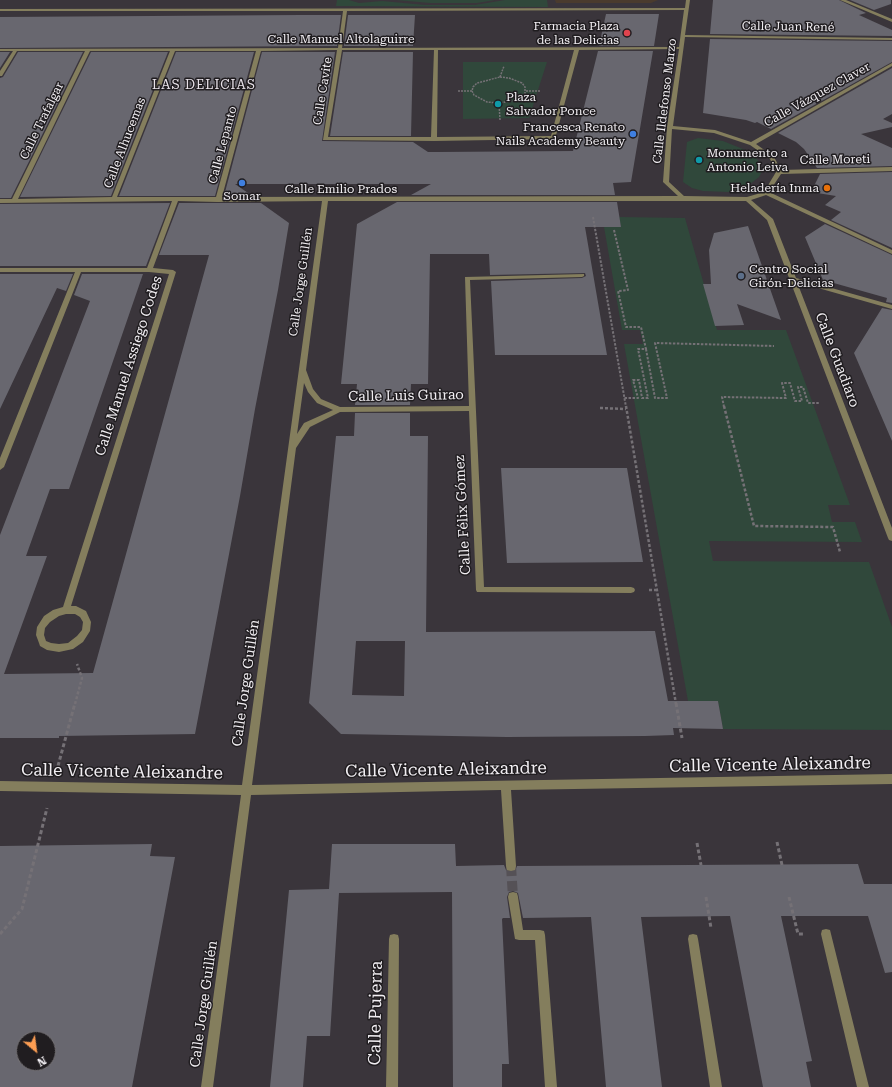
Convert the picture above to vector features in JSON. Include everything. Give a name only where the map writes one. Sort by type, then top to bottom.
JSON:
[{"type":"street","name":"Calle Ildefonso Marzo","points":[[683,198],[666,182],[670,127],[688,0]]},
{"type":"street","points":[[842,0],[892,21]]},
{"type":"street","name":"Calle Cavite","points":[[345,9],[326,139],[434,138]]},
{"type":"street","points":[[0,10],[686,9]]},
{"type":"street","name":"Calle Juan René","points":[[683,36],[892,39]]},
{"type":"street","points":[[436,48],[434,138],[553,138],[577,48]]},
{"type":"street","name":"Calle Manuel Altolaguirre","points":[[0,50],[681,48]]},
{"type":"street","name":"Calle Lepanto","points":[[218,200],[259,49]]},
{"type":"street","points":[[0,76],[16,50]]},
{"type":"street","name":"Calle Trafalgar","points":[[14,201],[88,50]]},
{"type":"street","name":"Calle Alhucemas","points":[[114,200],[173,50]]},
{"type":"street","name":"Calle Vázquez Claver","points":[[752,144],[892,64]]},
{"type":"street","points":[[670,127],[715,132],[752,144],[772,158],[779,172],[766,193],[892,252]]},
{"type":"street","name":"Calle Moreti","points":[[779,172],[892,169]]},
{"type":"street","name":"Calle Emilio Prados","points":[[0,201],[747,199],[766,193]]},
{"type":"street","name":"Calle Guadiaro","points":[[747,199],[770,219],[892,538]]},
{"type":"street","points":[[149,270],[175,200]]},
{"type":"street","name":"Calle Jorge Guillén","points":[[207,1087],[326,200]]},
{"type":"street","name":"Calle Manuel Assiego Codes","points":[[0,270],[149,270],[173,272],[66,610]]},
{"type":"street","points":[[0,467],[79,270]]},
{"type":"street","points":[[472,408],[467,278],[582,275]]},
{"type":"street","points":[[792,278],[892,307]]},
{"type":"street","name":"Calle Jorge Guillén","points":[[303,368],[310,390],[319,401],[339,410]]},
{"type":"street","name":"Calle Luis Guirao","points":[[339,410],[472,408]]},
{"type":"street","name":"Calle Félix Gómez","points":[[472,408],[480,590],[631,590]]},
{"type":"street","name":"Calle Jorge Guillén","points":[[292,449],[307,425],[339,410]]},
{"type":"street","points":[[66,610],[76,610],[84,614],[87,622],[86,631],[80,639],[70,646],[59,648],[50,647],[43,643],[40,635],[41,627],[47,619],[56,613],[66,610]]},
{"type":"street","name":"Calle Vicente Aleixandre","points":[[0,786],[246,790],[892,779]]},
{"type":"street","points":[[506,785],[511,866]]},
{"type":"street","points":[[512,896],[518,935],[540,935],[551,1087]]},
{"type":"street","points":[[826,934],[863,1087]]},
{"type":"street","name":"Calle Pujerra","points":[[392,1087],[394,939]]},
{"type":"street","points":[[692,939],[716,1087]]},
{"type":"path","points":[[472,91],[473,86],[477,82],[500,77],[522,83],[526,91]]},
{"type":"path","points":[[526,91],[541,90]]},
{"type":"path","points":[[458,91],[472,91]]},
{"type":"path","points":[[472,91],[474,95],[480,99],[499,103],[517,100],[525,95],[526,91]]},
{"type":"path","points":[[499,103],[500,121]]},
{"type":"path","points":[[592,216],[658,590],[682,738]]},
{"type":"path","points":[[614,230],[628,290],[618,291],[626,327],[640,327],[646,349],[655,398],[667,398],[655,343],[774,346]]},
{"type":"path","points":[[624,398],[638,398],[634,380],[639,380],[642,398],[648,398],[638,349],[646,349]]},
{"type":"path","points":[[840,403],[808,403],[803,387],[798,387],[802,401],[795,401],[790,383],[782,383],[786,398],[722,397],[754,526],[832,527],[840,552]]},
{"type":"path","points":[[600,408],[626,409]]},
{"type":"path","points":[[777,842],[782,865]]},
{"type":"path","points":[[697,843],[701,865]]},
{"type":"path","points":[[789,897],[798,934],[826,934]]},
{"type":"shaded area","points":[[555,0],[658,0],[651,3],[556,3]]},
{"type":"green space","points":[[337,0],[349,0],[359,3],[382,1],[425,5],[475,5],[505,0],[547,0],[548,7],[336,6]]},
{"type":"green space","points":[[396,0],[495,0],[477,3],[430,3]]},
{"type":"green space","points":[[463,62],[547,62],[529,118],[463,119]]},
{"type":"green space","points":[[698,138],[723,141],[748,151],[756,157],[760,164],[762,171],[759,177],[745,188],[729,192],[703,191],[692,188],[683,182],[687,142]]},
{"type":"green space","points":[[619,217],[685,218],[717,330],[786,330],[850,505],[828,505],[832,522],[855,522],[862,542],[709,541],[713,561],[869,562],[892,627],[892,730],[723,729],[718,701],[688,701],[624,344],[643,344],[640,330],[622,330],[604,227],[621,227]]},
{"type":"building","points":[[713,0],[839,0],[866,13],[859,15],[892,30],[892,36],[710,34]]},
{"type":"building","points":[[850,0],[891,0],[891,4],[874,10]]},
{"type":"building","points":[[606,14],[659,14],[654,46],[599,46]]},
{"type":"building","points":[[341,15],[337,46],[0,48],[0,17]]},
{"type":"building","points":[[348,15],[415,15],[413,46],[344,46]]},
{"type":"building","points":[[710,39],[892,41],[892,62],[771,129],[757,122],[755,123],[746,120],[703,113]]},
{"type":"building","points":[[598,51],[653,51],[631,182],[613,183],[615,195],[411,195],[431,184],[235,184],[251,195],[224,196],[262,52],[335,52],[322,141],[413,142],[428,152],[437,152],[573,151]]},
{"type":"building","points":[[0,52],[10,52],[0,68]]},
{"type":"building","points":[[18,52],[83,52],[11,198],[0,198],[0,78],[3,77]]},
{"type":"building","points":[[91,52],[168,52],[111,196],[20,197]]},
{"type":"building","points":[[176,52],[254,52],[215,196],[119,196]]},
{"type":"building","points":[[343,52],[413,52],[411,136],[330,136]]},
{"type":"building","points":[[892,68],[892,114],[883,119],[892,123],[892,127],[861,134],[892,148],[892,166],[817,168],[804,149],[796,142],[778,133]]},
{"type":"building","points":[[892,172],[892,248],[831,220],[841,212],[825,205],[836,196],[811,192],[820,174]]},
{"type":"building","points":[[397,202],[617,202],[621,227],[585,227],[607,355],[495,355],[491,281],[582,278],[586,276],[585,273],[490,275],[489,254],[430,254],[428,384],[411,384],[410,405],[355,405],[357,384],[341,384],[357,224]]},
{"type":"building","points":[[170,203],[146,266],[0,266],[0,204]]},
{"type":"building","points":[[179,203],[261,203],[289,223],[278,290],[195,734],[59,736],[59,738],[0,738],[0,535],[90,301],[74,295],[82,274],[143,274],[69,489],[50,489],[26,556],[47,556],[4,674],[93,673],[209,255],[159,255]]},
{"type":"building","points":[[825,224],[892,255],[892,303],[886,302],[887,298],[823,280],[805,237]]},
{"type":"building","name":"Centro Social Girón-Delicias","points":[[748,226],[781,320],[737,304],[744,325],[715,326],[703,284],[711,284],[709,250],[714,233]]},
{"type":"building","points":[[0,274],[73,274],[66,291],[57,288],[0,409]]},
{"type":"building","points":[[882,308],[892,310],[892,441],[854,353]]},
{"type":"building","points":[[355,413],[410,413],[410,436],[428,436],[426,632],[655,631],[668,701],[718,701],[723,729],[673,728],[674,735],[645,736],[507,737],[341,734],[309,703],[336,436],[354,436]],"holes":[[[356,641],[405,641],[404,696],[352,695]]]},
{"type":"building","points":[[501,468],[627,468],[643,562],[507,563]]},
{"type":"building","points":[[152,844],[150,856],[175,857],[132,1087],[0,1087],[0,846]]},
{"type":"building","points":[[332,844],[455,844],[456,866],[504,865],[506,870],[511,872],[515,871],[517,866],[858,864],[864,884],[892,884],[892,972],[885,973],[868,916],[781,916],[812,1061],[806,1062],[811,1087],[763,1087],[730,916],[641,917],[662,1087],[606,1087],[591,917],[523,918],[518,893],[513,891],[509,892],[507,897],[510,918],[502,919],[509,1064],[502,1064],[502,1087],[453,1087],[452,892],[339,893],[330,1036],[307,1036],[303,1087],[270,1087],[289,890],[329,889]]},
{"type":"tunnel","points":[[511,866],[513,897]]},
{"type":"place","name":"Farmacia Plaza de las Delicias","points":[[627,33]]},
{"type":"place","name":"Plaza Salvador Ponce","points":[[498,104]]},
{"type":"place","name":"Francesca Renato Nails Academy Beauty","points":[[633,134]]},
{"type":"place","name":"Monumento a Antonio Leiva","points":[[699,160]]},
{"type":"place","name":"Somar","points":[[242,183]]},
{"type":"place","name":"Heladería Inma","points":[[827,188]]},
{"type":"place","name":"Centro Social Girón-Delicias","points":[[741,276]]},
{"type":"district","name":"LAS DELICIAS","points":[[204,85]]}]
